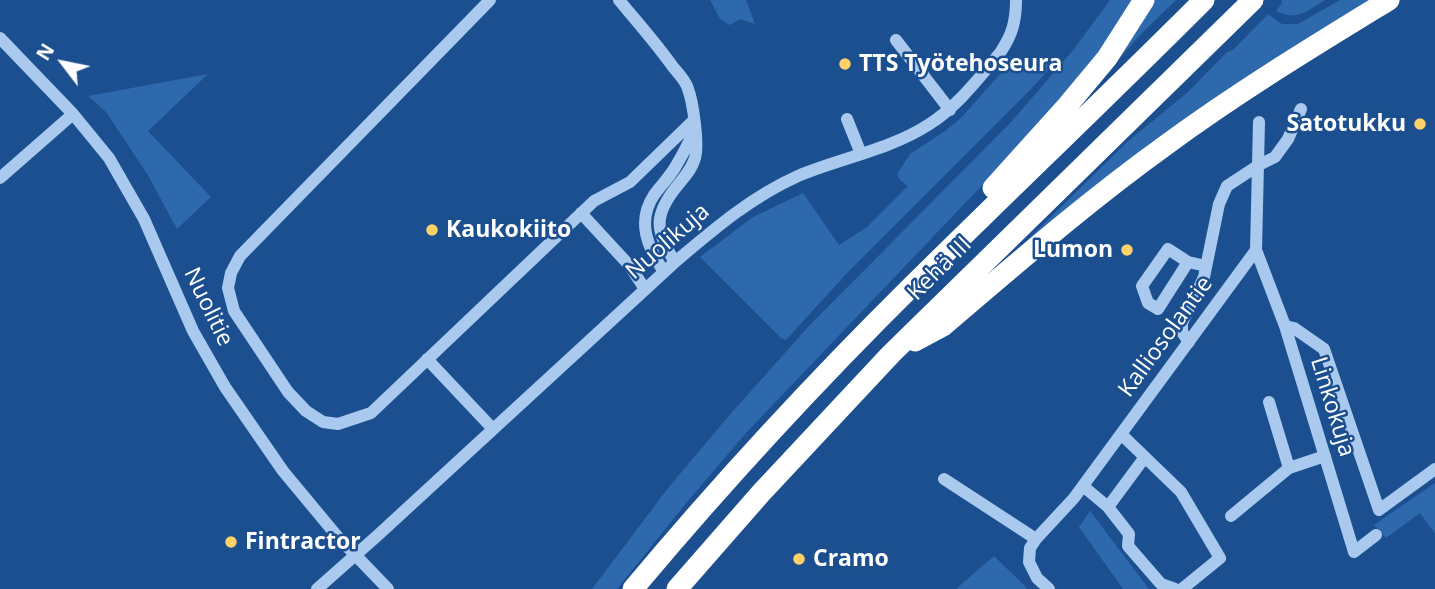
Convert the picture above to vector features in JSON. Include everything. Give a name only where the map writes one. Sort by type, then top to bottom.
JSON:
[{"type":"highway","points":[[912,286],[965,217],[1001,181],[1107,58],[1144,0]]},
{"type":"highway","name":"Kehä III","points":[[633,589],[729,478],[824,376],[1204,0]]},
{"type":"highway","name":"Kehä III","points":[[677,589],[761,493],[891,354],[1253,0]]},
{"type":"highway","points":[[891,354],[943,326],[1108,189],[1167,144],[1271,72],[1390,0]]},
{"type":"street","points":[[490,0],[240,256],[231,273],[228,288],[234,311],[288,393],[306,411],[323,422],[338,424],[371,413],[594,201],[630,182],[695,125]]},
{"type":"street","points":[[619,0],[688,86],[695,125],[696,155],[690,171],[666,200],[659,228],[663,243],[675,262]]},
{"type":"street","name":"Nuolikuja","points":[[317,589],[724,220],[773,188],[819,168],[912,135],[950,110],[1006,44],[1016,18],[1016,0]]},
{"type":"street","name":"Nuolitie","points":[[0,38],[73,114],[109,158],[144,219],[193,331],[225,387],[283,471],[355,556],[388,589]]},
{"type":"street","points":[[896,40],[950,110]]},
{"type":"street","points":[[1189,342],[1182,332],[1182,323],[1204,277],[1219,204],[1227,186],[1275,157],[1288,139],[1301,109]]},
{"type":"street","points":[[0,178],[73,114]]},
{"type":"street","points":[[847,119],[861,154]]},
{"type":"street","points":[[1256,250],[1259,122]]},
{"type":"street","points":[[664,272],[648,244],[643,223],[652,197],[677,164],[695,125]]},
{"type":"street","points":[[581,213],[629,265],[645,289]]},
{"type":"street","points":[[1188,262],[1158,309],[1148,303],[1142,286],[1168,249],[1188,262],[1206,266]]},
{"type":"street","name":"Linkokuja","points":[[1256,250],[1285,326],[1354,552],[1376,535]]},
{"type":"street","name":"Kalliosolantie","points":[[1033,544],[1074,498],[1256,250]]},
{"type":"street","points":[[1285,326],[1294,328],[1324,349],[1379,510],[1435,469]]},
{"type":"street","points":[[427,359],[493,429]]},
{"type":"street","points":[[1269,402],[1289,468]]},
{"type":"street","points":[[1121,435],[1181,492],[1220,558],[1182,589]]},
{"type":"street","points":[[1231,516],[1289,468],[1325,456]]},
{"type":"street","points":[[1108,507],[1145,457]]},
{"type":"street","points":[[944,479],[1033,544],[1029,562],[1037,578],[1049,589]]},
{"type":"street","points":[[1083,486],[1108,507],[1129,534],[1128,546],[1161,584],[1175,589]]},
{"type":"shaded area","points":[[710,0],[746,0],[755,24],[740,19],[730,25],[720,19]]},
{"type":"shaded area","points":[[1110,0],[1135,0],[1101,51],[1011,155],[746,433],[617,589],[592,589],[668,488],[726,419],[808,327],[1012,121],[1074,49]]},
{"type":"shaded area","points":[[1151,0],[1176,0],[1140,35],[1090,92]]},
{"type":"shaded area","points":[[1281,0],[1325,0],[1302,14],[1290,15],[1276,11],[1282,3]]},
{"type":"shaded area","points":[[1340,0],[1374,0],[998,269],[1127,142],[1188,92],[1268,14],[1282,24],[1298,24]]},
{"type":"shaded area","points":[[1055,63],[848,272],[786,340],[700,257],[753,217],[803,193],[839,245],[867,227],[908,186],[897,174],[910,154],[961,118],[1008,65]]},
{"type":"shaded area","points":[[208,74],[148,131],[211,197],[177,229],[149,177],[106,112],[88,96]]},
{"type":"shaded area","points":[[1435,483],[1435,534],[1420,513],[1386,538],[1374,525]]},
{"type":"shaded area","points":[[1090,511],[1149,589],[1123,589],[1079,527]]},
{"type":"shaded area","points":[[994,556],[1027,588],[956,589]]},
{"type":"place","name":"TTS Työtehoseura","points":[[845,64]]},
{"type":"place","name":"Satotukku","points":[[1420,124]]},
{"type":"place","name":"Kaukokiito","points":[[432,230]]},
{"type":"place","name":"Lumon","points":[[1127,250]]},
{"type":"place","name":"Fintractor","points":[[231,542]]},
{"type":"place","name":"Cramo","points":[[799,559]]}]
